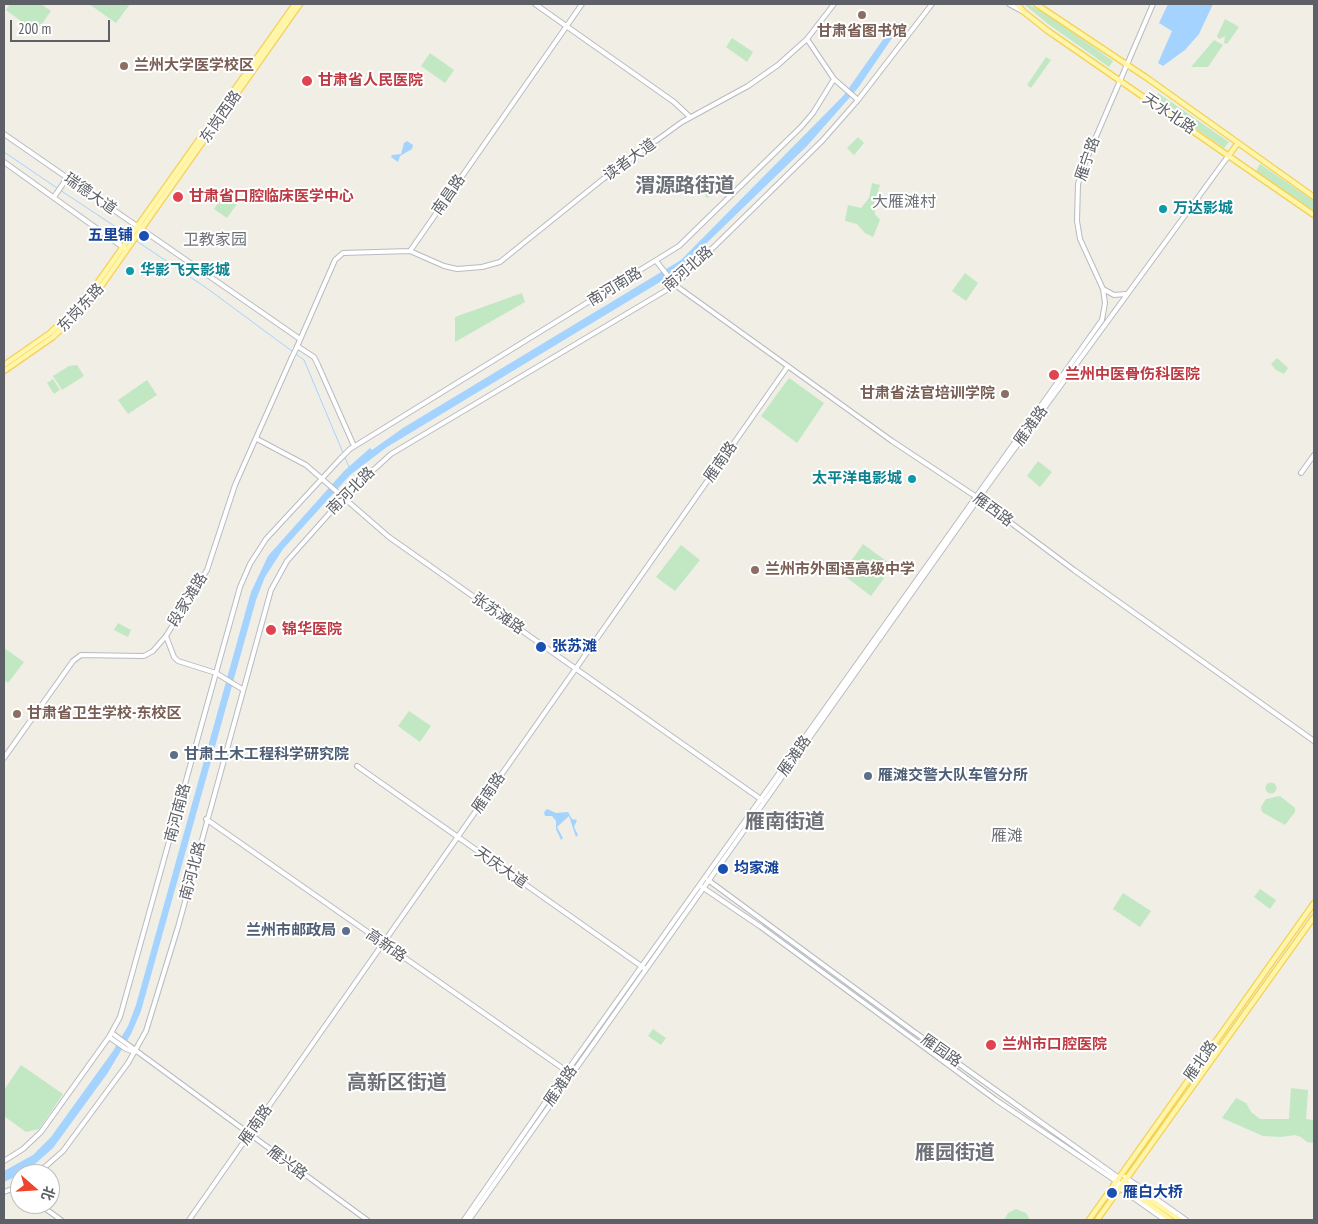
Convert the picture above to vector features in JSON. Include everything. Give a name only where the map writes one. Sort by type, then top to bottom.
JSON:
[{"type":"main road","name":"东岗西路","points":[[139,227],[295,4]]},
{"type":"main road","name":"东岗西路","points":[[139,227],[300,4]]},
{"type":"main road","points":[[535,4],[674,102],[690,117]]},
{"type":"main road","name":"南昌路","points":[[410,251],[582,4]]},
{"type":"main road","name":"读者大道","points":[[410,251],[444,266],[457,269],[482,267],[500,262],[603,179],[690,117],[759,80],[807,39],[834,4]]},
{"type":"main road","name":"南河北路","points":[[48,1164],[63,1151],[135,1052],[152,1015],[271,590],[287,560],[344,497],[376,466],[406,444],[675,285],[822,141],[932,4]]},
{"type":"main road","points":[[1009,4],[1024,12]]},
{"type":"main road","name":"天水北路","points":[[1017,4],[1024,12],[1120,81],[1314,215]]},
{"type":"main road","name":"天水北路","points":[[1036,4],[1314,197]]},
{"type":"main road","name":"雁宁路","points":[[1102,320],[1105,303],[1103,289],[1080,239],[1076,220],[1078,184],[1086,160],[1152,4]]},
{"type":"main road","points":[[807,39],[834,79],[856,99]]},
{"type":"main road","name":"南河南路","points":[[4,1161],[23,1149],[41,1132],[113,1038],[112,1033],[126,1001],[240,587],[256,553],[266,539],[352,448],[657,262],[679,246],[802,127],[834,79]]},
{"type":"main road","name":"瑞德大道","points":[[4,134],[300,339]]},
{"type":"main road","points":[[1229,155],[1238,143]]},
{"type":"main road","name":"雁滩路","points":[[977,497],[1229,155]]},
{"type":"main road","name":"瑞德大道","points":[[4,162],[128,248]]},
{"type":"main road","points":[[55,196],[67,178]]},
{"type":"main road","name":"东岗东路","points":[[4,365],[67,319],[107,272],[133,231],[139,227]]},
{"type":"main road","name":"东岗东路","points":[[4,371],[53,337],[90,302],[138,234],[139,227]]},
{"type":"main road","points":[[300,339],[335,260],[343,253],[410,251]]},
{"type":"main road","name":"雁西路","points":[[657,262],[669,280],[675,285],[892,441],[977,497],[1074,570],[1314,741]]},
{"type":"main road","points":[[1103,289],[1114,295],[1126,294]]},
{"type":"main road","name":"雁滩路","points":[[464,1220],[1102,320]]},
{"type":"main road","name":"段家滩路","points":[[4,758],[73,661],[81,655],[144,656],[153,651],[166,636],[197,589],[207,570],[235,485],[300,339]]},
{"type":"main road","points":[[297,347],[308,352],[318,365],[352,448]]},
{"type":"main road","name":"雁南路","points":[[189,1220],[788,366]]},
{"type":"main road","points":[[256,439],[294,457],[322,478]]},
{"type":"main road","points":[[1301,473],[1314,455]]},
{"type":"main road","name":"张苏滩路","points":[[322,478],[388,537],[762,800]]},
{"type":"main road","points":[[166,636],[174,657],[178,661],[216,673],[242,689]]},
{"type":"main road","name":"天庆大道","points":[[357,766],[644,968]]},
{"type":"main road","name":"高新路","points":[[206,819],[382,944],[568,1072]]},
{"type":"main road","name":"雁园路","points":[[706,879],[1118,1180]]},
{"type":"main road","name":"雁园路","points":[[701,886],[761,927],[996,1100],[1118,1180],[1186,1220]]},
{"type":"main road","name":"雁北路","points":[[1089,1220],[1314,903]]},
{"type":"main road","name":"雁北路","points":[[1097,1220],[1314,917]]},
{"type":"main road","points":[[909,1036],[913,1031]]},
{"type":"main road","points":[[113,1038],[128,1045],[135,1052]]},
{"type":"main road","points":[[113,1038],[126,1049],[135,1052]]},
{"type":"main road","name":"雁兴路","points":[[135,1052],[366,1220]]},
{"type":"main road","name":"雁滩路","points":[[469,1220],[568,1072]]},
{"type":"main road","name":"雁园路","points":[[1123,1183],[1165,1220]]},
{"type":"main road","name":"雁园路","points":[[1123,1183],[1171,1220]]},
{"type":"main road","name":"雁园路","points":[[1123,1183],[1180,1220]]},
{"type":"green space","points":[[10,4],[41,4],[51,11],[36,32],[6,10]]},
{"type":"green space","points":[[89,4],[130,4],[116,23]]},
{"type":"green space","points":[[1024,4],[1028,4],[1054,19],[1113,61],[1109,67],[1048,24]]},
{"type":"green space","points":[[1225,19],[1239,27],[1227,44],[1224,43],[1225,36],[1219,39],[1217,36]]},
{"type":"green space","points":[[732,38],[753,52],[747,62],[726,47]]},
{"type":"green space","points":[[1214,40],[1223,45],[1208,67],[1191,67]]},
{"type":"green space","points":[[430,53],[454,70],[445,83],[421,66]]},
{"type":"green space","points":[[1046,57],[1051,60],[1031,88],[1027,85]]},
{"type":"green space","points":[[1158,93],[1229,142],[1224,148],[1154,100]]},
{"type":"green space","points":[[858,137],[864,143],[854,155],[847,148]]},
{"type":"green space","points":[[1260,164],[1314,201],[1314,211],[1256,171]]},
{"type":"green space","points":[[716,182],[720,188],[707,198],[703,191]]},
{"type":"green space","points":[[872,183],[880,185],[874,203],[875,214],[880,220],[873,237],[865,233],[857,224],[845,221],[848,205],[861,208],[869,198]]},
{"type":"green space","points":[[228,188],[241,198],[227,218],[214,209]]},
{"type":"green space","points":[[965,273],[978,283],[966,301],[952,291]]},
{"type":"green space","points":[[522,293],[525,302],[455,342],[455,317]]},
{"type":"green space","points":[[1277,358],[1288,368],[1284,374],[1276,370],[1271,364]]},
{"type":"green space","points":[[77,365],[84,376],[62,390],[53,376],[69,366]]},
{"type":"green space","points":[[789,378],[824,403],[797,443],[761,416]]},
{"type":"green space","points":[[53,379],[60,390],[54,394],[47,383]]},
{"type":"green space","points":[[147,380],[157,395],[128,414],[118,400]]},
{"type":"green space","points":[[1038,461],[1052,472],[1040,487],[1027,476]]},
{"type":"green space","points":[[863,544],[893,566],[871,596],[842,574]]},
{"type":"green space","points":[[681,545],[700,560],[675,591],[656,577]]},
{"type":"green space","points":[[118,623],[131,630],[128,637],[114,630]]},
{"type":"green space","points":[[4,648],[24,662],[8,683],[4,680]]},
{"type":"green space","points":[[409,711],[431,726],[420,742],[398,726]]},
{"type":"green space","points":[[1271,782],[1277,788],[1271,794],[1265,788]]},
{"type":"green space","points":[[1280,796],[1295,808],[1295,812],[1285,825],[1262,812],[1261,807],[1266,799]]},
{"type":"green space","points":[[1260,889],[1276,900],[1270,909],[1254,897]]},
{"type":"green space","points":[[1123,893],[1151,911],[1140,927],[1113,909]]},
{"type":"green space","points":[[653,1029],[666,1038],[661,1045],[648,1036]]},
{"type":"green space","points":[[21,1065],[63,1094],[39,1129],[26,1132],[4,1116],[4,1090]]},
{"type":"green space","points":[[1291,1088],[1308,1090],[1306,1119],[1314,1120],[1314,1143],[1307,1142],[1295,1135],[1281,1137],[1263,1136],[1222,1118],[1236,1098],[1246,1103],[1251,1112],[1260,1119],[1289,1119]]},
{"type":"green space","points":[[1016,1209],[1026,1213],[1030,1220],[1004,1220],[1008,1213]]},
{"type":"water","points":[[1168,4],[1213,4],[1199,34],[1185,50],[1163,66],[1158,63],[1172,31],[1159,23]]},
{"type":"water","points":[[896,21],[901,25],[858,88],[807,146],[685,264],[660,282],[387,447],[350,475],[283,549],[265,577],[256,600],[141,1011],[131,1034],[107,1074],[53,1148],[35,1164],[17,1164],[33,1155],[51,1137],[113,1051],[128,1026],[136,1005],[251,592],[268,556],[344,471],[370,448],[372,450],[403,428],[681,260],[844,95]]},
{"type":"water","points":[[407,141],[413,145],[412,149],[400,156],[398,162],[391,157],[392,155],[401,154],[404,143]]},
{"type":"water","points":[[547,809],[556,813],[568,812],[572,819],[577,820],[574,827],[578,835],[576,837],[569,816],[557,827],[563,838],[561,840],[556,829],[556,821],[552,816],[545,816],[544,812]]},
{"type":"water","points":[[10,1168],[10,1179],[4,1182],[4,1171]]},
{"type":"waterway","points":[[4,152],[57,188]]},
{"type":"waterway","points":[[60,190],[128,235]]},
{"type":"waterway","points":[[135,240],[208,289],[304,360],[349,467]]},
{"type":"place","name":"甘肃省图书馆","points":[[862,15]]},
{"type":"place","name":"兰州大学医学校区","points":[[124,66]]},
{"type":"place","name":"甘肃省人民医院","points":[[307,81]]},
{"type":"place","name":"甘肃省口腔临床医学中心","points":[[178,197]]},
{"type":"place","name":"万达影城","points":[[1163,209]]},
{"type":"place","name":"五里铺","points":[[144,236]]},
{"type":"place","name":"华影飞天影城","points":[[130,271]]},
{"type":"place","name":"兰州中医骨伤科医院","points":[[1054,375]]},
{"type":"place","name":"甘肃省法官培训学院","points":[[1005,394]]},
{"type":"place","name":"太平洋电影城","points":[[912,479]]},
{"type":"place","name":"兰州市外国语高级中学","points":[[755,570]]},
{"type":"place","name":"锦华医院","points":[[271,630]]},
{"type":"place","name":"张苏滩","points":[[541,647]]},
{"type":"place","name":"甘肃省卫生学校-东校区","points":[[17,714]]},
{"type":"place","name":"甘肃土木工程科学研究院","points":[[174,755]]},
{"type":"place","name":"雁滩交警大队车管分所","points":[[868,776]]},
{"type":"place","name":"均家滩","points":[[723,869]]},
{"type":"place","name":"兰州市邮政局","points":[[346,931]]},
{"type":"place","name":"兰州市口腔医院","points":[[991,1045]]},
{"type":"place","name":"雁白大桥","points":[[1112,1193]]},
{"type":"district","name":"渭源路街道","points":[[685,186]]},
{"type":"district","name":"大雁滩村","points":[[904,202]]},
{"type":"district","name":"卫教家园","points":[[215,240]]},
{"type":"district","name":"雁南街道","points":[[785,822]]},
{"type":"district","name":"雁滩","points":[[1007,836]]},
{"type":"district","name":"高新区街道","points":[[397,1083]]},
{"type":"district","name":"雁园街道","points":[[955,1153]]}]
